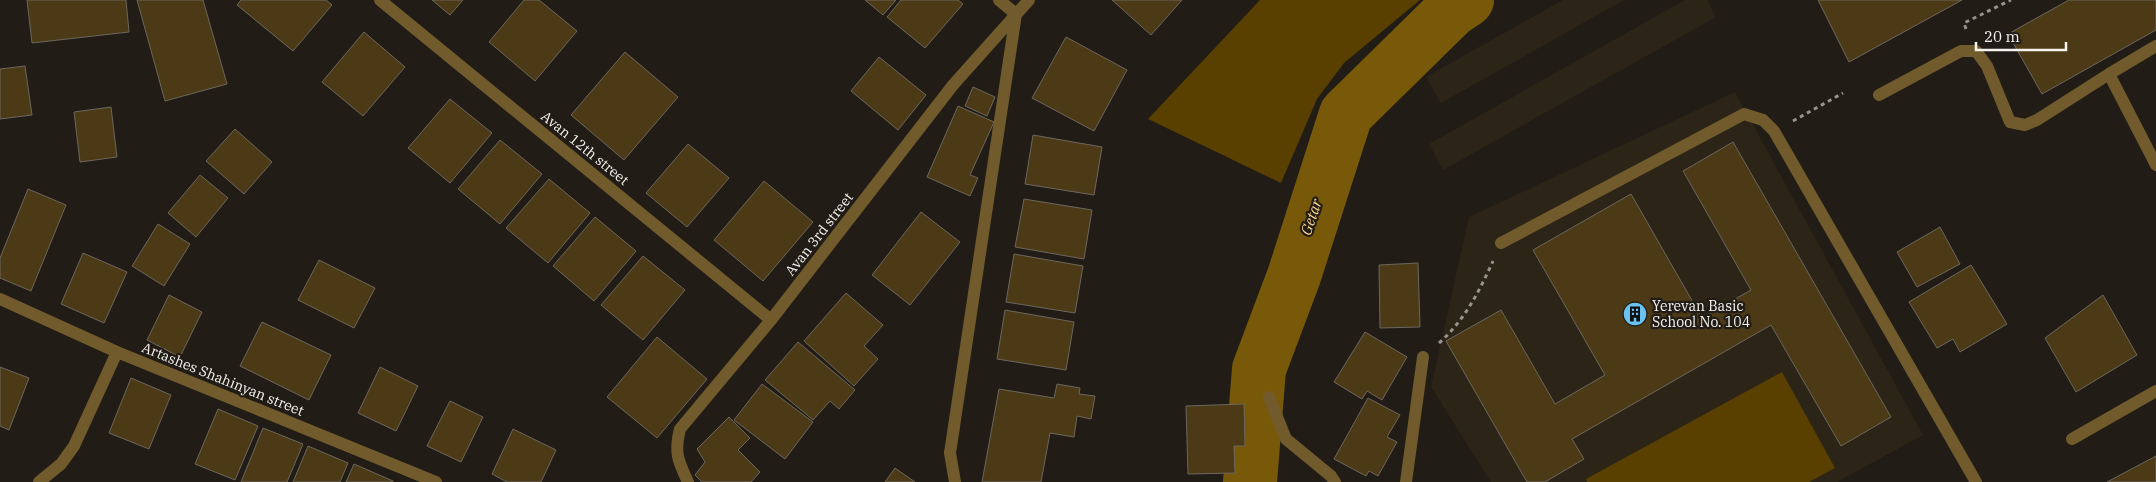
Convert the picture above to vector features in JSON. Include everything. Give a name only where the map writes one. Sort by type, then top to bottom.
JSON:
[{"type":"street","name":"Avan 12th street","points":[[380,0],[771,320]]},
{"type":"street","points":[[955,482],[950,453],[1016,14],[999,0]]},
{"type":"street","name":"Avan 3rd street","points":[[688,482],[680,465],[676,445],[680,429],[771,320],[953,86],[1029,0]]},
{"type":"street","points":[[1879,95],[1961,51],[1976,51],[1987,66],[2010,122],[2025,125],[2037,120],[2156,46]]},
{"type":"street","points":[[2109,74],[2156,165]]},
{"type":"street","points":[[1501,243],[1744,114],[1763,120],[1774,131],[1976,482]]},
{"type":"street","name":"Artashes Shahinyan street","points":[[0,299],[117,352],[436,482]]},
{"type":"street","points":[[39,482],[60,464],[74,446],[117,352]]},
{"type":"street","points":[[1406,482],[1423,357]]},
{"type":"street","points":[[2072,439],[2156,391]]},
{"type":"street","points":[[1269,398],[1286,439],[1331,476],[1335,482]]},
{"type":"path","points":[[1976,51],[1964,23],[2011,0]]},
{"type":"path","points":[[1774,131],[1843,93]]},
{"type":"path","points":[[1423,357],[1449,334],[1475,300],[1501,243]]},
{"type":"shaded area","points":[[1260,0],[1420,0],[1344,63],[1317,99],[1281,183],[1148,119]]},
{"type":"shaded area","points":[[1563,0],[1624,0],[1441,103],[1426,77]]},
{"type":"shaded area","points":[[1685,0],[1707,0],[1716,17],[1443,170],[1429,144]]},
{"type":"shaded area","points":[[1735,92],[1923,435],[1837,482],[1491,482],[1431,387],[1469,217]]},
{"type":"shaded area","points":[[1782,372],[1835,468],[1809,482],[1587,482],[1586,479]]},
{"type":"building","points":[[27,0],[126,0],[129,32],[32,43]]},
{"type":"building","points":[[137,0],[203,0],[227,84],[165,101]]},
{"type":"building","points":[[241,0],[326,0],[332,5],[293,51],[237,5]]},
{"type":"building","points":[[432,0],[463,0],[450,15]]},
{"type":"building","points":[[524,0],[539,0],[577,31],[535,81],[489,42]]},
{"type":"building","points":[[865,0],[896,0],[883,15]]},
{"type":"building","points":[[901,0],[958,0],[963,4],[925,48],[887,17]]},
{"type":"building","points":[[1112,0],[1182,0],[1151,35]]},
{"type":"building","points":[[1818,0],[1962,0],[1849,62]]},
{"type":"building","points":[[2069,0],[2156,0],[2156,30],[2042,94],[2008,34]]},
{"type":"building","points":[[364,32],[405,67],[363,116],[322,82]]},
{"type":"building","points":[[1066,37],[1127,70],[1094,131],[1032,98]]},
{"type":"building","points":[[625,52],[678,97],[624,160],[571,115]]},
{"type":"building","points":[[879,57],[926,95],[898,130],[851,91]]},
{"type":"building","points":[[25,66],[32,115],[0,119],[0,69]]},
{"type":"building","points":[[973,87],[995,97],[987,116],[965,106]]},
{"type":"building","points":[[450,99],[492,133],[450,183],[408,148]]},
{"type":"building","points":[[958,106],[994,122],[970,175],[978,178],[970,196],[927,177]]},
{"type":"building","points":[[111,107],[117,157],[80,162],[74,112]]},
{"type":"building","points":[[235,129],[272,162],[244,194],[206,161]]},
{"type":"building","points":[[1033,135],[1102,147],[1094,195],[1025,184]]},
{"type":"building","points":[[500,140],[542,174],[500,224],[458,189]]},
{"type":"building","name":"Yerevan Basic School No. 104","points":[[1733,142],[1891,417],[1841,446],[1771,325],[1572,439],[1584,459],[1545,482],[1527,482],[1446,341],[1501,310],[1555,404],[1605,375],[1533,250],[1631,194],[1702,318],[1751,290],[1683,171]]},
{"type":"building","points":[[688,144],[729,178],[687,227],[646,193]]},
{"type":"building","points":[[200,175],[228,198],[196,237],[168,213]]},
{"type":"building","points":[[549,179],[590,213],[548,263],[506,228]]},
{"type":"building","points":[[764,181],[813,222],[763,281],[714,240]]},
{"type":"building","points":[[28,189],[66,205],[31,291],[0,278],[0,258]]},
{"type":"building","points":[[1024,199],[1092,210],[1084,259],[1015,247]]},
{"type":"building","points":[[921,212],[960,242],[910,305],[872,275]]},
{"type":"building","points":[[595,217],[636,251],[594,301],[553,266]]},
{"type":"building","points":[[158,224],[190,244],[164,286],[132,266]]},
{"type":"building","points":[[1940,227],[1960,264],[1917,287],[1897,252]]},
{"type":"building","points":[[83,253],[127,272],[104,323],[61,304]]},
{"type":"building","points":[[1014,254],[1083,266],[1075,313],[1006,302]]},
{"type":"building","points":[[643,256],[685,290],[643,340],[601,305]]},
{"type":"building","points":[[319,260],[375,288],[354,328],[298,300]]},
{"type":"building","points":[[1418,263],[1420,327],[1380,328],[1379,265]]},
{"type":"building","points":[[1971,265],[2007,324],[1960,352],[1953,339],[1937,348],[1909,302]]},
{"type":"building","points":[[846,293],[883,325],[864,346],[878,359],[854,386],[804,341]]},
{"type":"building","points":[[169,295],[202,312],[180,357],[147,340]]},
{"type":"building","points":[[2103,295],[2137,355],[2076,392],[2045,338]]},
{"type":"building","points":[[1005,310],[1074,322],[1066,370],[997,359]]},
{"type":"building","points":[[262,322],[331,355],[309,400],[240,366]]},
{"type":"building","points":[[1365,332],[1407,357],[1382,400],[1367,391],[1362,399],[1334,382]]},
{"type":"building","points":[[657,337],[707,379],[657,438],[607,397]]},
{"type":"building","points":[[798,342],[855,390],[839,409],[830,401],[813,420],[765,380]]},
{"type":"building","points":[[0,367],[29,378],[9,430],[0,426]]},
{"type":"building","points":[[380,367],[418,386],[396,431],[358,413]]},
{"type":"building","points":[[131,378],[171,395],[149,449],[109,433]]},
{"type":"building","points":[[762,384],[813,422],[785,459],[734,420]]},
{"type":"building","points":[[1057,384],[1080,388],[1079,394],[1095,396],[1091,419],[1077,416],[1074,437],[1050,433],[1041,482],[982,482],[999,389],[1054,398]]},
{"type":"building","points":[[1368,398],[1400,415],[1387,437],[1397,442],[1378,476],[1369,471],[1366,476],[1334,459]]},
{"type":"building","points":[[450,401],[483,417],[461,462],[427,446]]},
{"type":"building","points":[[1244,404],[1245,446],[1234,446],[1235,473],[1188,474],[1186,406]]},
{"type":"building","points":[[218,409],[258,426],[235,480],[195,464]]},
{"type":"building","points":[[729,417],[750,438],[738,450],[760,472],[751,482],[702,482],[695,475],[705,462],[697,449]]},
{"type":"building","points":[[263,428],[303,444],[287,482],[241,482]]},
{"type":"building","points":[[513,429],[556,450],[541,482],[507,482],[492,474]]},
{"type":"building","points":[[308,446],[348,463],[340,482],[293,482]]},
{"type":"building","points":[[2156,456],[2156,482],[2107,482]]},
{"type":"building","points":[[354,464],[393,481],[393,482],[346,482]]},
{"type":"building","points":[[895,468],[915,482],[885,482]]},
{"type":"waterway","name":"Getar","points":[[1250,482],[1259,369],[1294,276],[1346,114],[1452,10],[1467,0]]},
{"type":"place","name":"Yerevan Basic School No. 104","points":[[1635,314]]}]
